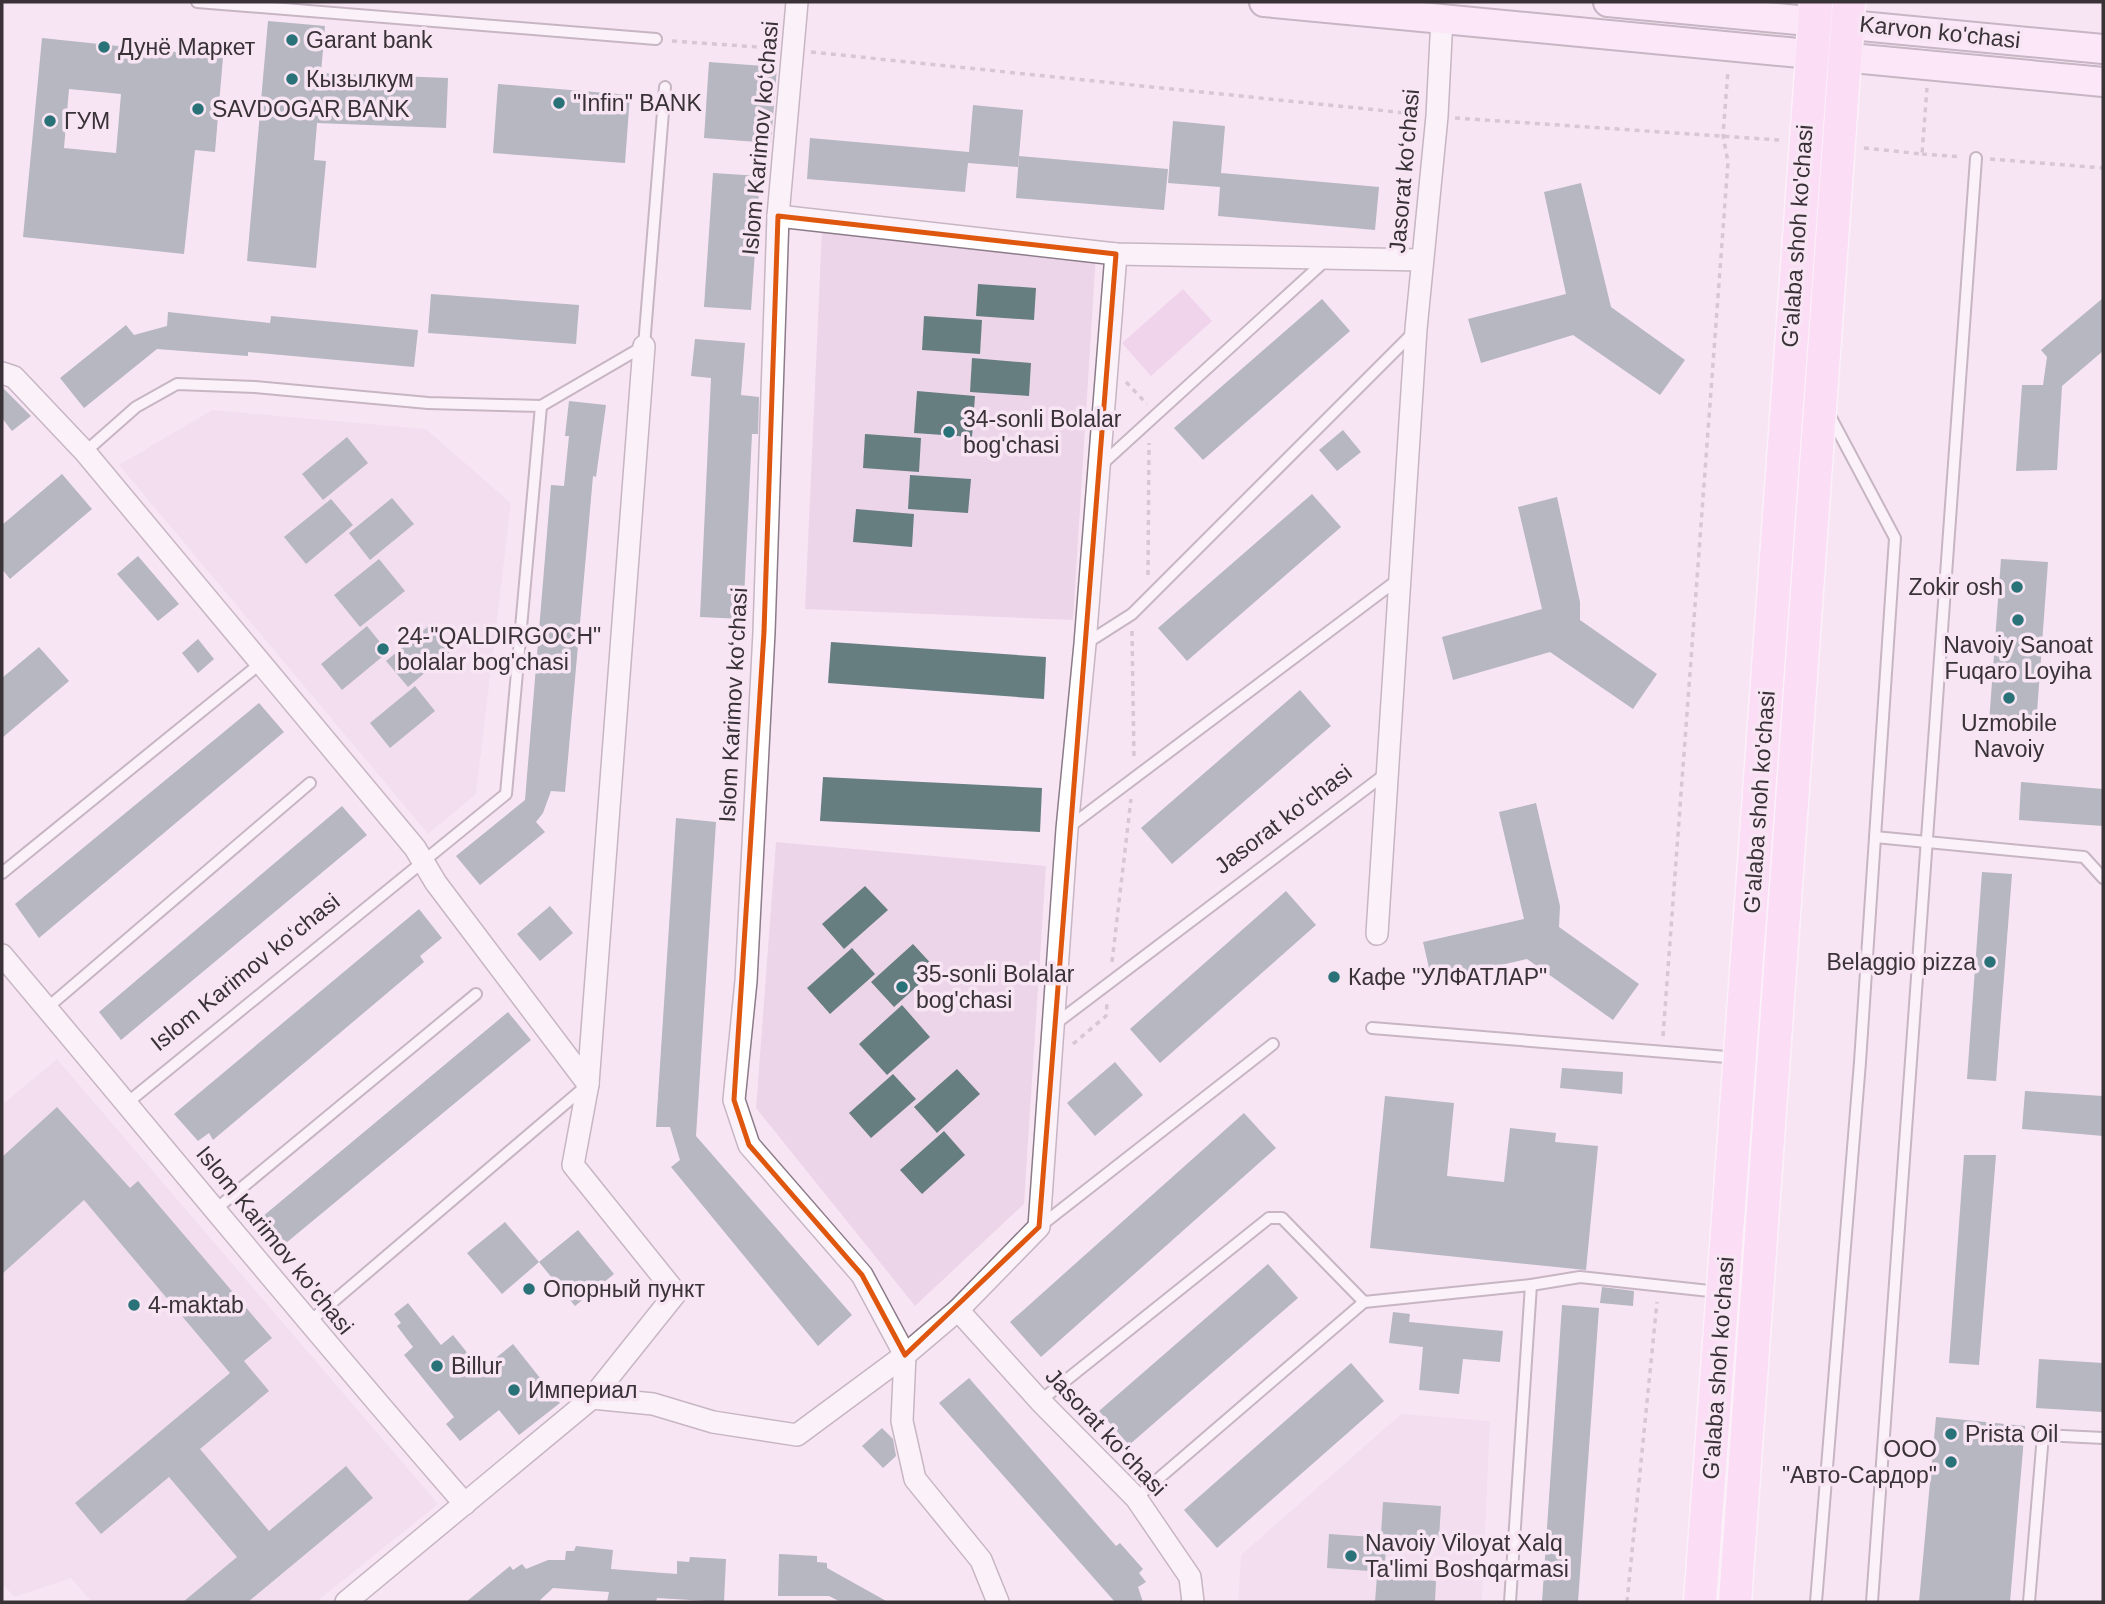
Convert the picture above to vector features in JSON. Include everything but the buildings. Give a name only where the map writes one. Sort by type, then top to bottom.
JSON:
[{"type":"main road","points":[[1264,2],[1845,55],[2103,82]]},
{"type":"main road","name":"Karvon ko'chasi","points":[[1608,2],[1848,12],[2103,49]]},
{"type":"main road","name":"G'alaba shoh ko'chasi","points":[[1700,1602],[1741,1058],[1803,142],[1815,11]]},
{"type":"main road","name":"G'alaba shoh ko'chasi","points":[[1735,1602],[1848,12]]},
{"type":"street","name":"Islom Karimov ko‘chasi","points":[[797,2],[778,216],[764,632],[746,981],[734,1100],[749,1145],[862,1275],[905,1355]]},
{"type":"street","name":"Jasorat ko‘chasi","points":[[1390,770],[1416,329],[1437,117],[1442,18]]},
{"type":"street","points":[[778,216],[1116,254],[1422,260]]},
{"type":"street","points":[[592,1398],[653,1404],[713,1422],[797,1435],[905,1355],[958,1310],[1040,1227],[1067,829],[1085,644],[1116,254]]},
{"type":"street","points":[[346,1602],[592,1398],[676,1293],[573,1165],[588,1084],[644,346]]},
{"type":"street","points":[[2,373],[14,377],[85,452],[415,848],[588,1084]]},
{"type":"street","points":[[1377,934],[1390,770]]},
{"type":"street","name":"Islom Karimov ko'chasi","points":[[3,957],[216,1209],[308,1324],[465,1504]]},
{"type":"street","name":"Jasorat ko‘chasi","points":[[958,1310],[1040,1401],[1136,1498],[1190,1577],[1193,1602]]},
{"type":"street","points":[[905,1355],[902,1420],[915,1479],[981,1560],[998,1602]]},
{"type":"lane","points":[[197,2],[656,39]]},
{"type":"lane","points":[[85,452],[136,407],[177,384],[255,387],[428,403],[541,406],[644,346],[665,87]]},
{"type":"lane","points":[[1872,1602],[1976,158]]},
{"type":"lane","points":[[1099,467],[1329,258]]},
{"type":"lane","points":[[1085,644],[1132,614],[1416,329]]},
{"type":"lane","points":[[1816,1602],[1875,837],[1895,538],[1821,399]]},
{"type":"lane","name":"Islom Karimov ko‘chasi","points":[[127,1103],[506,794],[541,406]]},
{"type":"lane","points":[[1067,829],[1402,577]]},
{"type":"lane","points":[[2,873],[261,663]]},
{"type":"lane","name":"Jasorat ko‘chasi","points":[[1052,1026],[1390,770]]},
{"type":"lane","points":[[47,1008],[310,783]]},
{"type":"lane","points":[[1875,837],[2084,857],[2103,878]]},
{"type":"lane","points":[[216,1209],[476,994]]},
{"type":"lane","points":[[1372,1028],[1741,1058]]},
{"type":"lane","points":[[1040,1227],[1273,1044]]},
{"type":"lane","points":[[308,1324],[588,1084]]},
{"type":"lane","points":[[1040,1401],[1269,1218],[1282,1218],[1364,1302]]},
{"type":"lane","points":[[1136,1498],[1364,1302],[1531,1285],[1580,1277],[1723,1293]]},
{"type":"lane","points":[[1510,1602],[1531,1285]]},
{"type":"lane","points":[[2029,1602],[2043,1435],[2103,1438]]},
{"type":"path","points":[[656,39],[794,50],[1437,117],[1803,142]]},
{"type":"path","points":[[1922,154],[1929,64]]},
{"type":"path","points":[[1662,1051],[1727,162],[1723,135],[1728,68]]},
{"type":"path","points":[[1838,145],[2103,168]]},
{"type":"path","points":[[1050,1064],[1106,1016],[1134,777],[1132,614],[1148,582],[1149,407],[1107,361]]},
{"type":"path","points":[[1627,1602],[1658,1286]]},
{"type":"highlighted area","points":[[778,216],[1116,254],[1039,1227],[905,1355],[862,1275],[749,1145],[734,1100],[764,632]]},
{"type":"shaded area","name":"34-sonli Bolalar bog'chasi","points":[[822,229],[1096,254],[1073,620],[805,609]]},
{"type":"shaded area","points":[[1183,289],[1212,321],[1151,376],[1122,343]]},
{"type":"shaded area","name":"24-\"QALDIRGOCH\" bolalar bog'chasi","points":[[212,410],[426,429],[511,503],[476,794],[428,834],[119,465]]},
{"type":"shaded area","name":"35-sonli Bolalar bog'chasi","points":[[776,842],[1046,866],[1024,1204],[915,1306],[756,1108]]},
{"type":"shaded area","name":"4-maktab","points":[[57,1059],[438,1504],[316,1602],[92,1602],[71,1578],[14,1597],[2,1583],[2,1105]]},
{"type":"shaded area","points":[[1401,1414],[1490,1421],[1482,1602],[1238,1602],[1241,1555]]},
{"type":"place","name":"Garant bank","points":[[292,40]]},
{"type":"place","name":"Дунё Маркет","points":[[104,47]]},
{"type":"place","name":"Кызылкум","points":[[292,79]]},
{"type":"place","name":"\"Infin\" BANK","points":[[559,103]]},
{"type":"place","name":"SAVDOGAR BANK","points":[[198,109]]},
{"type":"place","name":"ГУМ","points":[[50,121]]},
{"type":"place","name":"34-sonli Bolalar bog'chasi","points":[[949,432]]},
{"type":"place","name":"Zokir osh","points":[[2017,587]]},
{"type":"place","name":"Navoiy Sanoat Fuqaro Loyiha","points":[[2018,620]]},
{"type":"place","name":"24-\"QALDIRGOCH\" bolalar bog'chasi","points":[[383,649]]},
{"type":"place","name":"Uzmobile Navoiy","points":[[2009,698]]},
{"type":"place","name":"Belaggio pizza","points":[[1990,962]]},
{"type":"place","name":"Кафе \"УЛФАТЛАР\"","points":[[1334,977]]},
{"type":"place","name":"35-sonli Bolalar bog'chasi","points":[[902,987]]},
{"type":"place","name":"Опорный пункт","points":[[529,1289]]},
{"type":"place","name":"4-maktab","points":[[134,1305]]},
{"type":"place","name":"Billur","points":[[437,1366]]},
{"type":"place","name":"Империал","points":[[514,1390]]},
{"type":"place","name":"Prista Oil","points":[[1951,1434]]},
{"type":"place","name":"ООО \"Авто-Сардор\"","points":[[1951,1462]]},
{"type":"place","name":"Navoiy Viloyat Xalq Ta'limi Boshqarmasi","points":[[1351,1556]]}]
